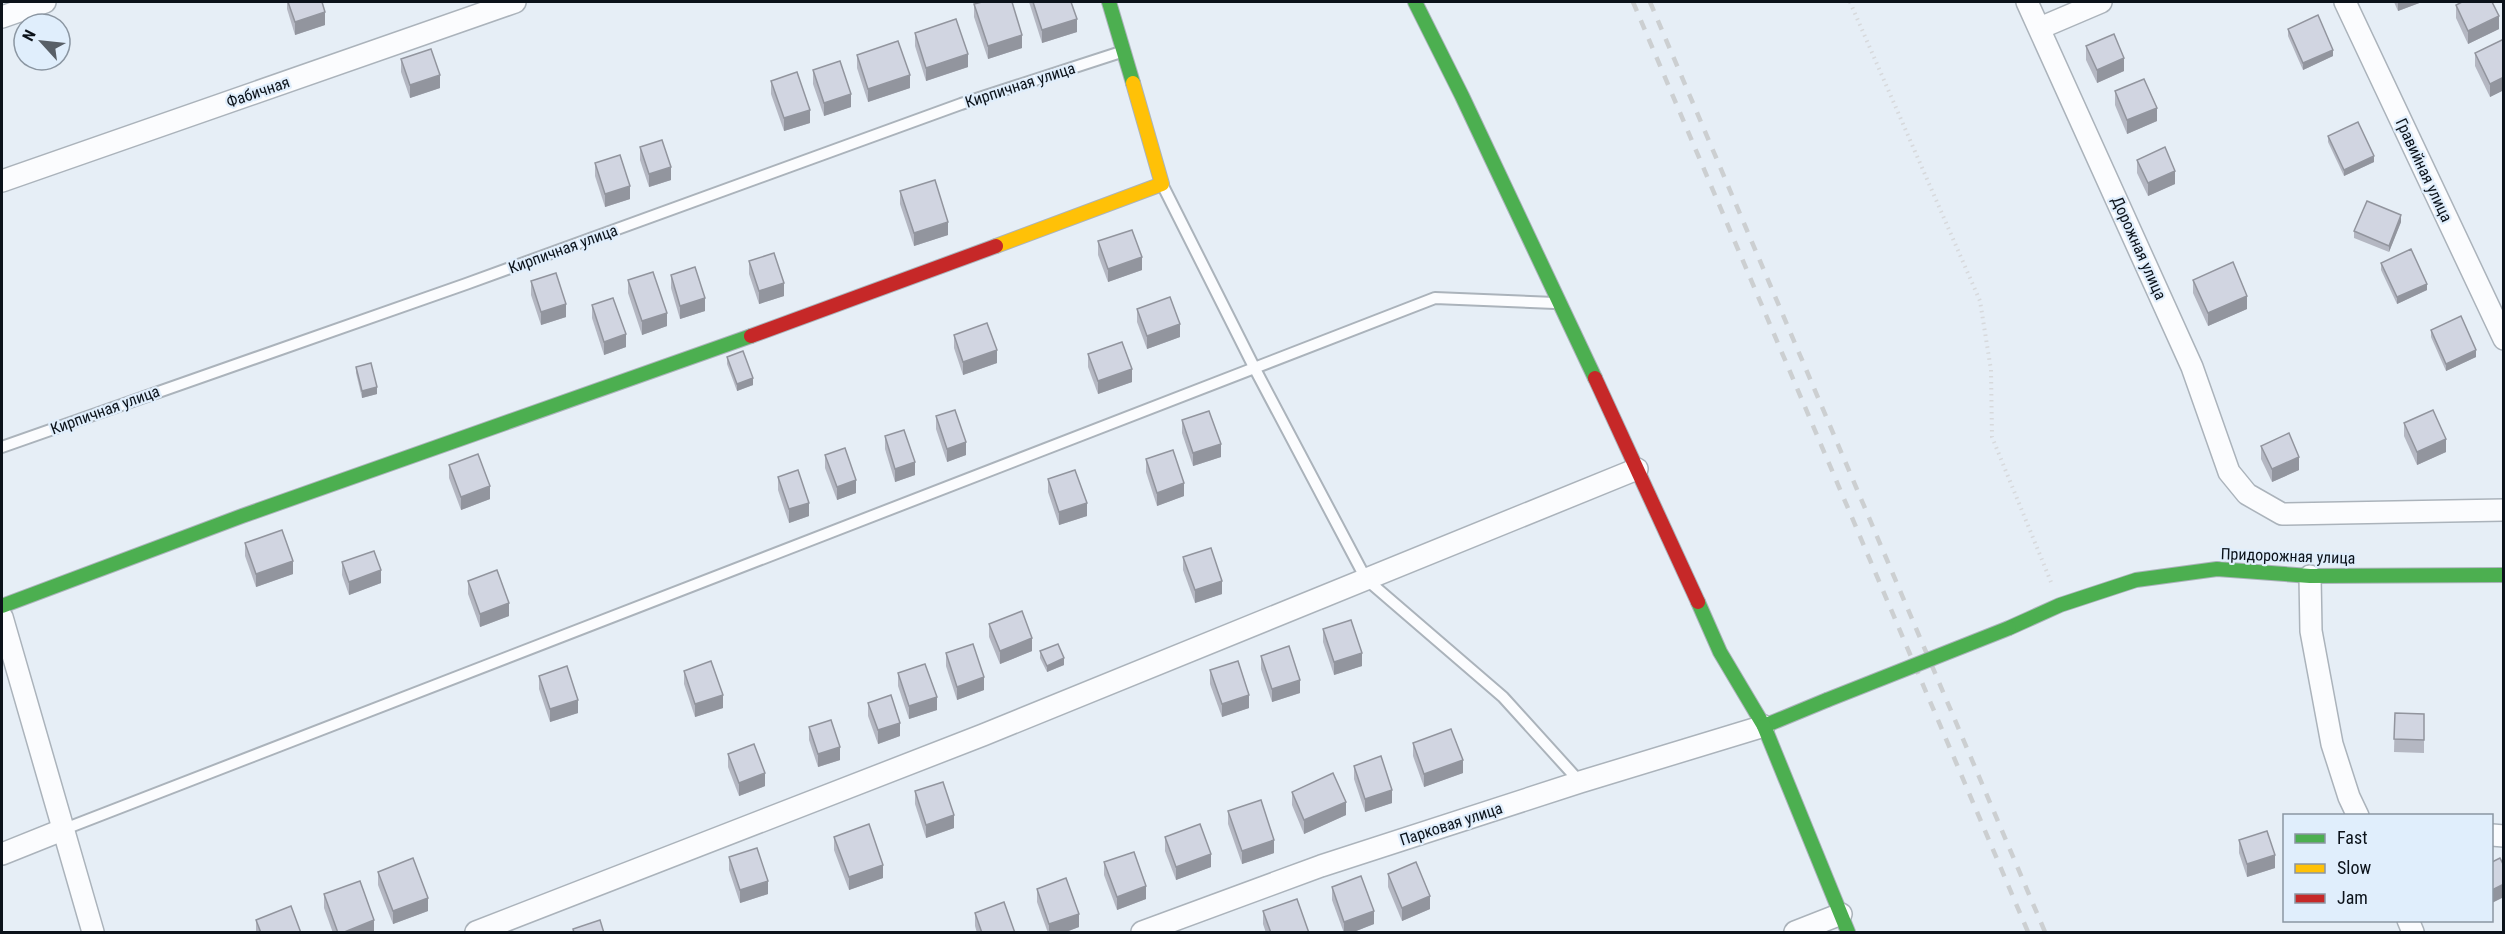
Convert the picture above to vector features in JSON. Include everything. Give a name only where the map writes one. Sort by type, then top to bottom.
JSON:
[{"type":"street","points":[[2,17],[45,2]]},
{"type":"street","name":"Фабичная","points":[[2,181],[514,2]]},
{"type":"street","points":[[2,606],[242,516],[709,352],[1162,184],[1109,2]]},
{"type":"street","points":[[1414,2],[1462,96],[1720,652],[1764,726],[1844,923],[1795,933]]},
{"type":"street","name":"Дорожная улица","points":[[2027,2],[2192,367],[2229,472],[2247,494],[2282,514],[2504,510]]},
{"type":"street","points":[[2040,28],[2101,2]]},
{"type":"street","name":"Гравийная улица","points":[[2345,2],[2504,339]]},
{"type":"street","points":[[476,933],[983,735],[1637,469]]},
{"type":"street","name":"Придорожная улица","points":[[1764,726],[2009,628],[2060,605],[2136,580],[2217,569],[2310,576],[2504,575]]},
{"type":"street","points":[[2310,576],[2311,631],[2332,744],[2349,797],[2357,814]]},
{"type":"street","points":[[2,617],[93,933]]},
{"type":"street","name":"Парковая улица","points":[[1142,933],[1321,867],[1580,782],[1764,726]]},
{"type":"street","points":[[2,854],[62,830]]},
{"type":"lane","name":"Кирпичная улица","points":[[2,447],[466,284],[961,104],[1124,51]]},
{"type":"lane","points":[[1162,184],[1255,369],[1366,579],[1503,697],[1580,782]]},
{"type":"lane","points":[[62,830],[1435,298],[1559,303]]},
{"type":"path","points":[[1850,2],[1980,301],[1991,370],[1992,437],[2060,605]]},
{"type":"building","points":[[288,2],[322,2],[325,12],[295,22]]},
{"type":"building","points":[[1012,2],[1022,35],[988,46],[974,4]]},
{"type":"building","points":[[1033,2],[1071,2],[1077,19],[1042,30]]},
{"type":"building","points":[[2462,2],[2492,2],[2499,16],[2468,31],[2456,5]]},
{"type":"building","points":[[2318,15],[2333,50],[2303,63],[2288,29]]},
{"type":"building","points":[[956,19],[968,54],[926,68],[915,33]]},
{"type":"building","points":[[2114,34],[2124,58],[2097,70],[2086,46]]},
{"type":"building","points":[[2504,39],[2504,77],[2490,84],[2475,53]]},
{"type":"building","points":[[898,41],[910,75],[868,89],[857,55]]},
{"type":"building","points":[[431,49],[440,75],[410,85],[401,59]]},
{"type":"building","points":[[840,61],[851,94],[824,103],[813,70]]},
{"type":"building","points":[[797,72],[810,110],[784,118],[771,81]]},
{"type":"building","points":[[2144,79],[2157,108],[2127,120],[2115,91]]},
{"type":"building","points":[[2358,122],[2374,156],[2344,170],[2328,136]]},
{"type":"building","points":[[662,140],[671,167],[649,174],[640,147]]},
{"type":"building","points":[[2165,147],[2175,171],[2148,183],[2137,160]]},
{"type":"building","points":[[620,155],[630,186],[605,194],[595,163]]},
{"type":"building","points":[[935,180],[948,222],[914,233],[900,191]]},
{"type":"building","points":[[2367,201],[2401,215],[2389,246],[2354,231]]},
{"type":"building","points":[[1132,230],[1142,257],[1108,269],[1098,241]]},
{"type":"building","points":[[2411,249],[2427,284],[2397,297],[2381,263]]},
{"type":"building","points":[[774,253],[784,283],[759,291],[749,261]]},
{"type":"building","points":[[2233,262],[2247,296],[2208,313],[2193,280]]},
{"type":"building","points":[[695,267],[705,298],[680,306],[671,275]]},
{"type":"building","points":[[653,272],[667,313],[642,321],[628,280]]},
{"type":"building","points":[[556,273],[566,304],[541,312],[531,281]]},
{"type":"building","points":[[1170,297],[1180,324],[1147,336],[1137,309]]},
{"type":"building","points":[[613,298],[626,334],[604,342],[592,305]]},
{"type":"building","points":[[2461,316],[2476,350],[2446,364],[2431,330]]},
{"type":"building","points":[[987,323],[997,350],[963,362],[954,335]]},
{"type":"building","points":[[1122,342],[1132,369],[1098,381],[1088,354]]},
{"type":"building","points":[[743,351],[753,378],[737,384],[727,357]]},
{"type":"building","points":[[371,363],[377,387],[362,391],[356,367]]},
{"type":"building","points":[[955,410],[966,442],[947,449],[936,416]]},
{"type":"building","points":[[2433,410],[2446,439],[2417,452],[2404,423]]},
{"type":"building","points":[[1209,411],[1221,444],[1193,453],[1182,420]]},
{"type":"building","points":[[904,430],[915,462],[895,469],[885,436]]},
{"type":"building","points":[[2289,433],[2299,457],[2272,469],[2261,446]]},
{"type":"building","points":[[845,448],[856,480],[837,487],[825,455]]},
{"type":"building","points":[[1173,450],[1184,483],[1157,493],[1146,459]]},
{"type":"building","points":[[478,454],[490,486],[461,497],[449,465]]},
{"type":"building","points":[[798,470],[809,503],[789,509],[778,477]]},
{"type":"building","points":[[1075,470],[1087,503],[1059,512],[1048,479]]},
{"type":"building","points":[[282,530],[293,561],[256,574],[245,543]]},
{"type":"building","points":[[1211,548],[1222,581],[1195,590],[1183,557]]},
{"type":"building","points":[[374,551],[381,570],[349,582],[342,562]]},
{"type":"building","points":[[497,570],[509,603],[480,614],[468,581]]},
{"type":"building","points":[[1022,611],[1032,638],[1000,651],[989,624]]},
{"type":"building","points":[[1351,620],[1362,653],[1334,662],[1323,629]]},
{"type":"building","points":[[973,644],[984,677],[957,687],[946,653]]},
{"type":"building","points":[[1058,644],[1064,658],[1047,666],[1040,651]]},
{"type":"building","points":[[1289,646],[1300,680],[1272,689],[1261,656]]},
{"type":"building","points":[[711,661],[723,695],[695,704],[684,671]]},
{"type":"building","points":[[1238,661],[1249,695],[1222,704],[1210,670]]},
{"type":"building","points":[[925,664],[937,697],[909,706],[898,673]]},
{"type":"building","points":[[567,666],[578,700],[550,709],[539,676]]},
{"type":"building","points":[[891,695],[900,723],[878,730],[868,703]]},
{"type":"building","points":[[2395,713],[2424,714],[2424,740],[2394,739]]},
{"type":"building","points":[[831,720],[840,747],[818,754],[809,727]]},
{"type":"building","points":[[1451,729],[1463,760],[1424,774],[1413,743]]},
{"type":"building","points":[[754,744],[765,773],[739,783],[728,754]]},
{"type":"building","points":[[1381,756],[1392,790],[1365,799],[1354,766]]},
{"type":"building","points":[[1333,773],[1346,802],[1304,820],[1292,792]]},
{"type":"building","points":[[943,782],[954,815],[926,825],[915,791]]},
{"type":"building","points":[[1261,800],[1274,840],[1242,851],[1228,811]]},
{"type":"building","points":[[869,824],[883,865],[849,877],[834,837]]},
{"type":"building","points":[[1200,824],[1211,854],[1176,867],[1165,837]]},
{"type":"building","points":[[2267,831],[2275,855],[2247,864],[2239,840]]},
{"type":"building","points":[[757,848],[768,881],[740,890],[729,857]]},
{"type":"building","points":[[1134,852],[1146,886],[1117,897],[1104,862]]},
{"type":"building","points":[[413,858],[428,898],[393,911],[378,872]]},
{"type":"building","points":[[2500,858],[2504,866],[2504,884],[2493,890],[2493,862]]},
{"type":"building","points":[[1416,862],[1430,896],[1402,908],[1388,874]]},
{"type":"building","points":[[1361,876],[1374,911],[1344,922],[1332,887]]},
{"type":"building","points":[[1066,878],[1079,914],[1049,924],[1037,889]]},
{"type":"building","points":[[360,881],[374,920],[338,933],[324,894]]},
{"type":"building","points":[[1297,899],[1309,933],[1271,933],[1263,911]]},
{"type":"building","points":[[1004,902],[1015,933],[982,933],[975,913]]},
{"type":"building","points":[[291,906],[301,933],[261,933],[256,920]]},
{"type":"building","points":[[600,920],[604,933],[574,933],[573,929]]},
{"type":"railway","points":[[1633,2],[2028,932]]},
{"type":"railway","points":[[1650,2],[2045,932]]},
{"type":"traffic: fast","points":[[1109,2],[1133,83]]},
{"type":"traffic: fast","points":[[1415,2],[1462,96],[1595,378]]},
{"type":"traffic: fast","points":[[2,606],[242,516],[751,336]]},
{"type":"traffic: fast","points":[[2009,628],[2060,605],[2136,580],[2217,569],[2310,576],[2504,575]]},
{"type":"traffic: fast","points":[[1698,602],[1720,652],[1764,726],[1827,700]]},
{"type":"traffic: fast","points":[[1827,700],[2009,628]]},
{"type":"traffic: fast","points":[[1764,726],[1848,932]]},
{"type":"traffic: slow","points":[[996,246],[1162,184],[1133,83]]},
{"type":"traffic: jam","points":[[751,336],[996,246]]},
{"type":"traffic: jam","points":[[1595,378],[1698,602]]}]
